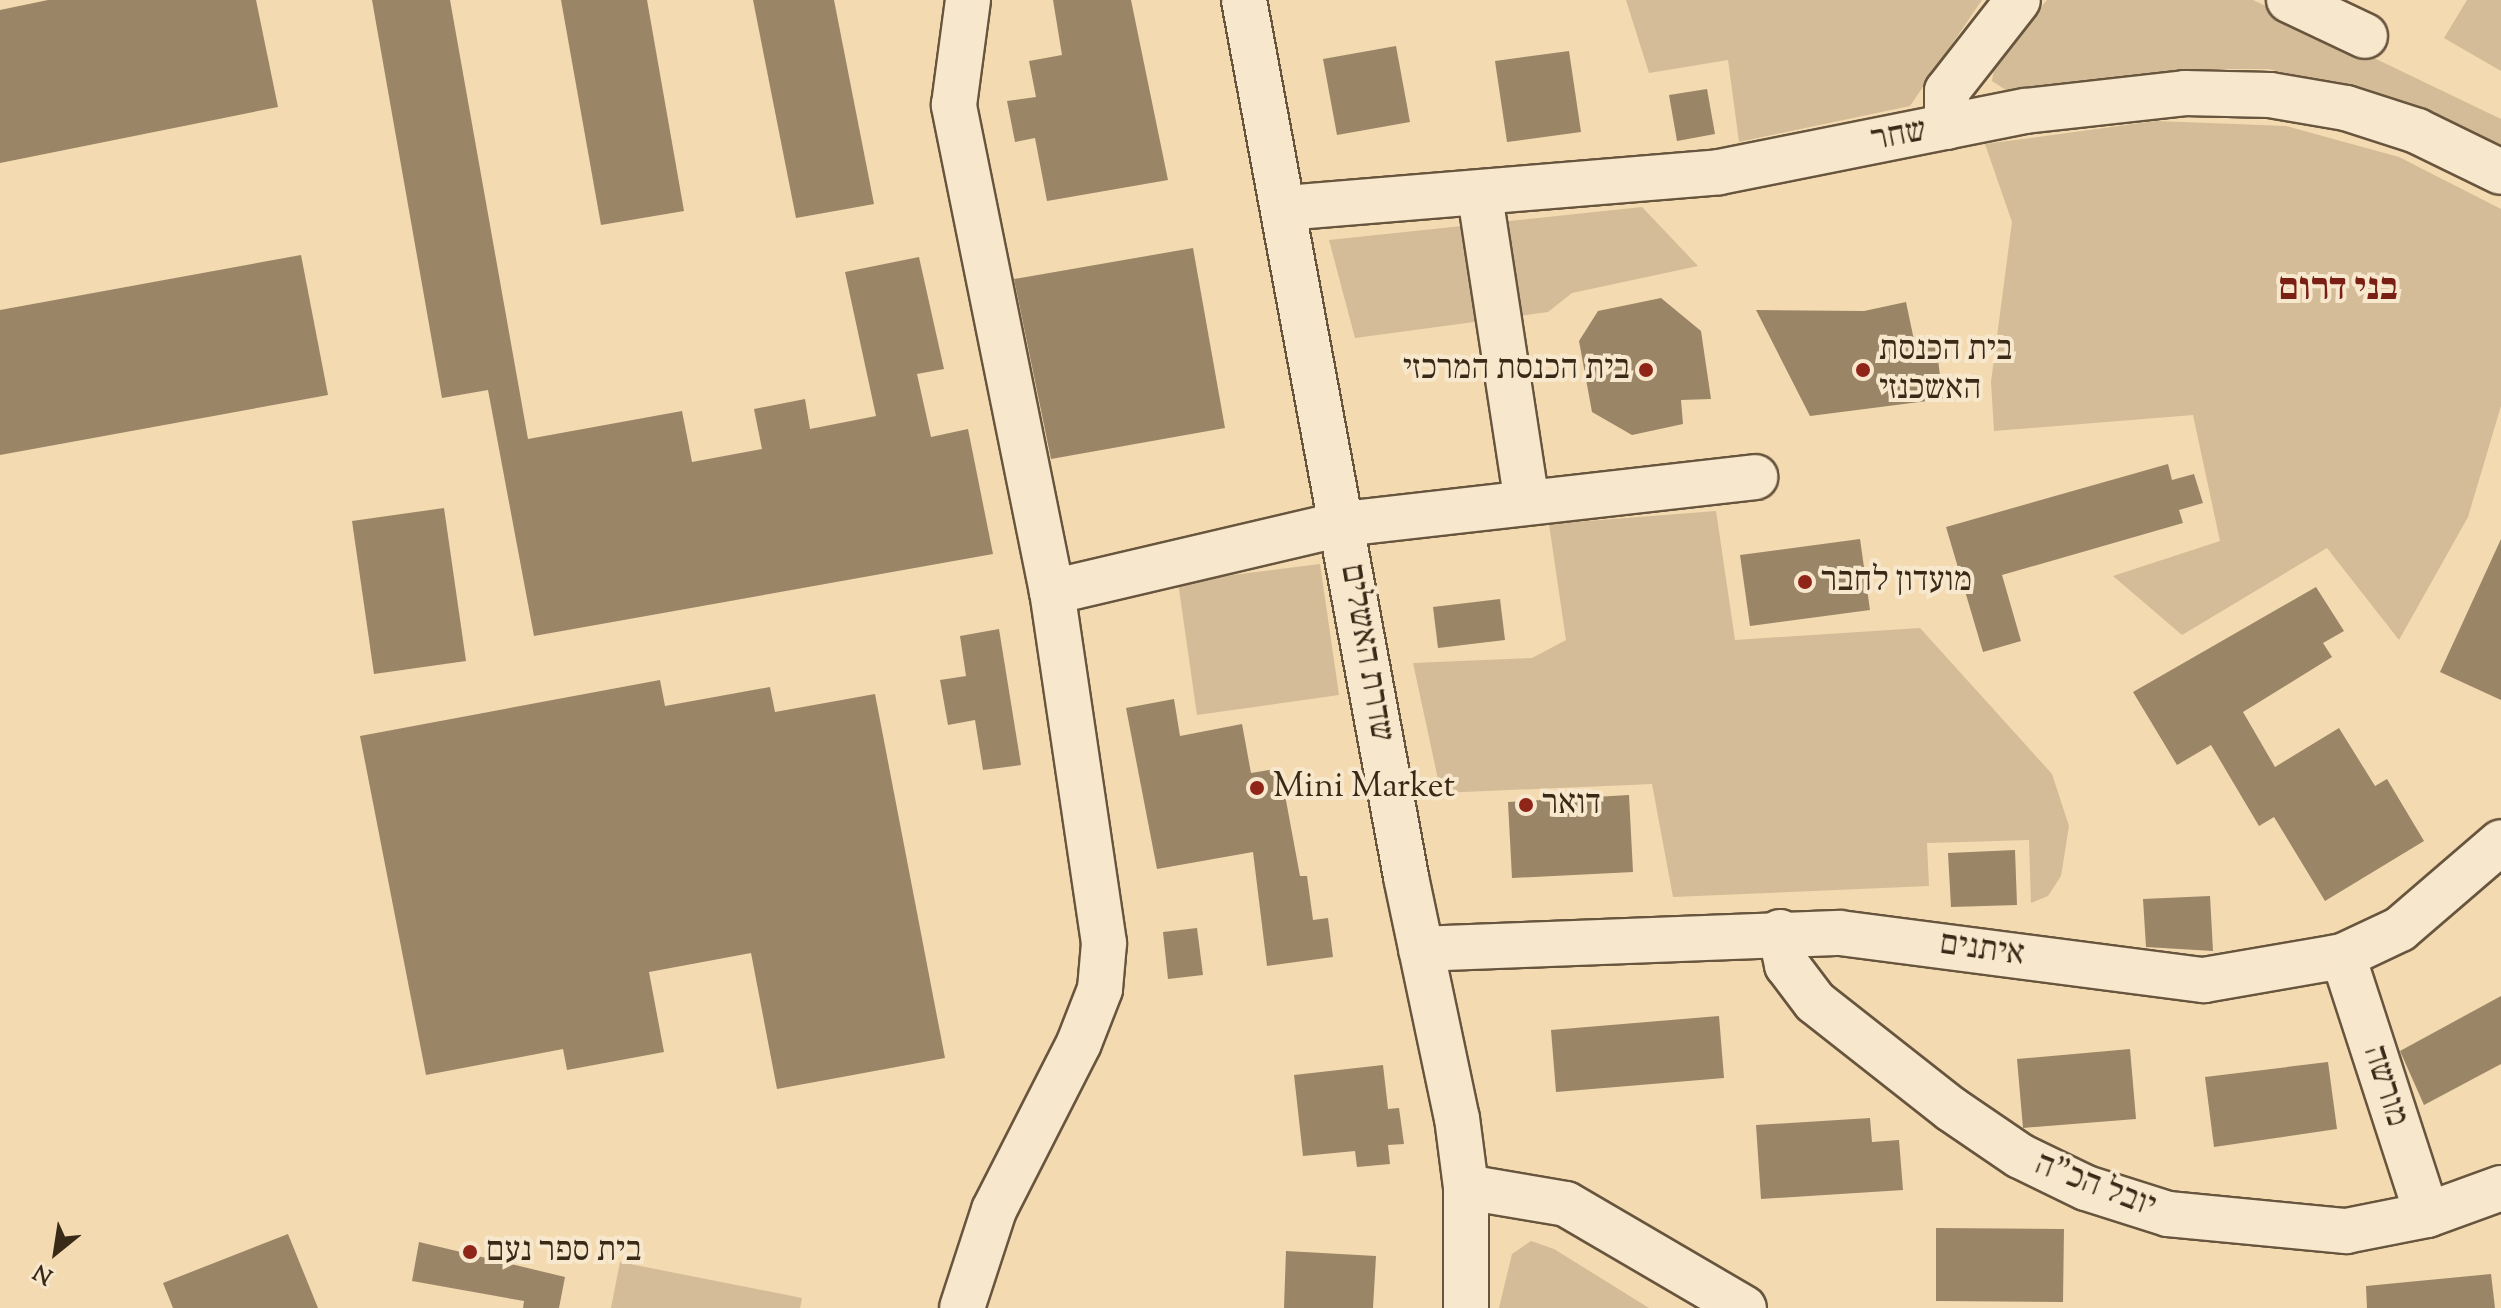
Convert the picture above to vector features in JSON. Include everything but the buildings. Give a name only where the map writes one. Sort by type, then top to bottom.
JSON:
[{"type":"street","points":[[962,1308],[994,1210],[1061,1084],[1100,989],[1100,881],[1052,592],[954,105],[968,0]]},
{"type":"street","name":"שדרת האשלים","points":[[1244,0],[1466,1187],[1466,1308]]},
{"type":"street","points":[[1947,127],[1947,91],[2018,0]]},
{"type":"street","points":[[2289,0],[2365,36]]},
{"type":"street","name":"שחר","points":[[1284,208],[1480,196],[1719,172],[1947,127],[2185,93],[2270,95],[2417,131],[2501,172]]},
{"type":"street","points":[[1480,196],[1527,502]]},
{"type":"street","points":[[1052,592],[1343,524],[1755,477]]},
{"type":"street","name":"איתנים","points":[[1421,949],[1780,932],[1941,943],[2204,980],[2343,956],[2400,929],[2501,842]]},
{"type":"street","name":"יובל הכ\"ה","points":[[1780,932],[1787,965],[1815,1002],[1951,1109],[2020,1156],[2086,1188],[2168,1214],[2251,1227],[2346,1231],[2427,1215],[2500,1191]]},
{"type":"street","name":"מורשה","points":[[2343,956],[2427,1215]]},
{"type":"street","points":[[1466,1187],[1566,1204],[1744,1308]]},
{"type":"shaded area","points":[[1626,0],[1982,0],[1910,106],[1739,142],[1728,60],[1649,73]]},
{"type":"shaded area","points":[[2047,0],[2253,0],[2501,119],[2501,148],[2387,96],[2268,69],[2189,69],[2009,92],[1992,81],[1995,62]]},
{"type":"shaded area","points":[[2467,0],[2501,0],[2501,71],[2444,38]]},
{"type":"shaded area","points":[[2156,121],[2286,126],[2399,157],[2501,209],[2501,406],[2468,517],[2399,640],[2327,548],[2182,635],[2113,576],[2220,541],[2193,415],[1994,431],[1991,382],[2012,222],[1985,144]]},
{"type":"shaded area","points":[[1642,207],[1698,266],[1572,293],[1548,312],[1355,338],[1329,240]]},
{"type":"shaded area","points":[[1716,511],[1735,640],[1920,628],[2052,774],[2069,826],[2061,876],[2048,896],[2031,903],[2029,840],[1927,843],[1929,886],[1673,897],[1652,784],[1441,793],[1413,663],[1532,658],[1566,640],[1549,524]]},
{"type":"shaded area","points":[[1320,564],[1339,695],[1197,715],[1178,582]]},
{"type":"shaded area","points":[[1531,1241],[1554,1249],[1649,1308],[1499,1308],[1512,1254]]},
{"type":"shaded area","points":[[620,1262],[802,1298],[800,1308],[611,1308]]},
{"type":"place","name":"בית הכנסת המרכזי","points":[[1646,370]]},
{"type":"place","name":"בית הכנסת האשכנזי","points":[[1863,370]]},
{"type":"place","name":"מועדון לחבר","points":[[1805,582]]},
{"type":"place","name":"Mini Market","points":[[1257,788]]},
{"type":"place","name":"דואר","points":[[1526,805]]},
{"type":"place","name":"בית ספר נעם","points":[[470,1252]]},
{"type":"district","name":"בני דרום","points":[[2338,291]]}]
